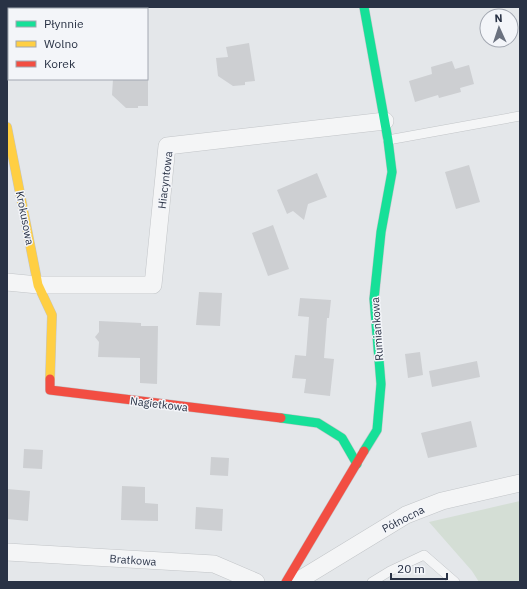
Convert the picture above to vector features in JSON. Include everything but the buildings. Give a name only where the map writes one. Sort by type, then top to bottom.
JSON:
[{"type":"street","name":"Rumiankowa","points":[[286,582],[377,430],[381,384],[374,299],[381,232],[392,172],[385,121],[364,7]]},
{"type":"street","name":"Hiacyntowa","points":[[7,282],[38,284],[153,285],[167,146],[385,121]]},
{"type":"street","name":"Krokusowa","points":[[7,127],[38,284]]},
{"type":"street","name":"Nagietkowa","points":[[38,284],[52,315],[50,390],[318,423],[342,438],[356,464]]},
{"type":"street","name":"Północna","points":[[296,582],[406,515],[442,501],[520,483]]},
{"type":"street","name":"Bratkowa","points":[[7,552],[214,564],[256,582]]},
{"type":"lane","points":[[388,140],[520,116]]},
{"type":"lane","points":[[372,582],[390,571],[424,555],[455,582]]},
{"type":"shaded area","points":[[520,501],[520,582],[479,582],[472,571],[429,522]]},
{"type":"traffic: fast","points":[[364,7],[388,140],[392,172],[381,232],[374,299],[381,384],[377,430],[364,451]]},
{"type":"traffic: fast","points":[[281,418],[318,423],[342,438],[357,464]]},
{"type":"traffic: slow","points":[[7,127],[38,285],[52,315],[50,379]]},
{"type":"traffic: jam","points":[[50,379],[50,390],[281,418]]},
{"type":"traffic: jam","points":[[286,582],[364,451]]}]
